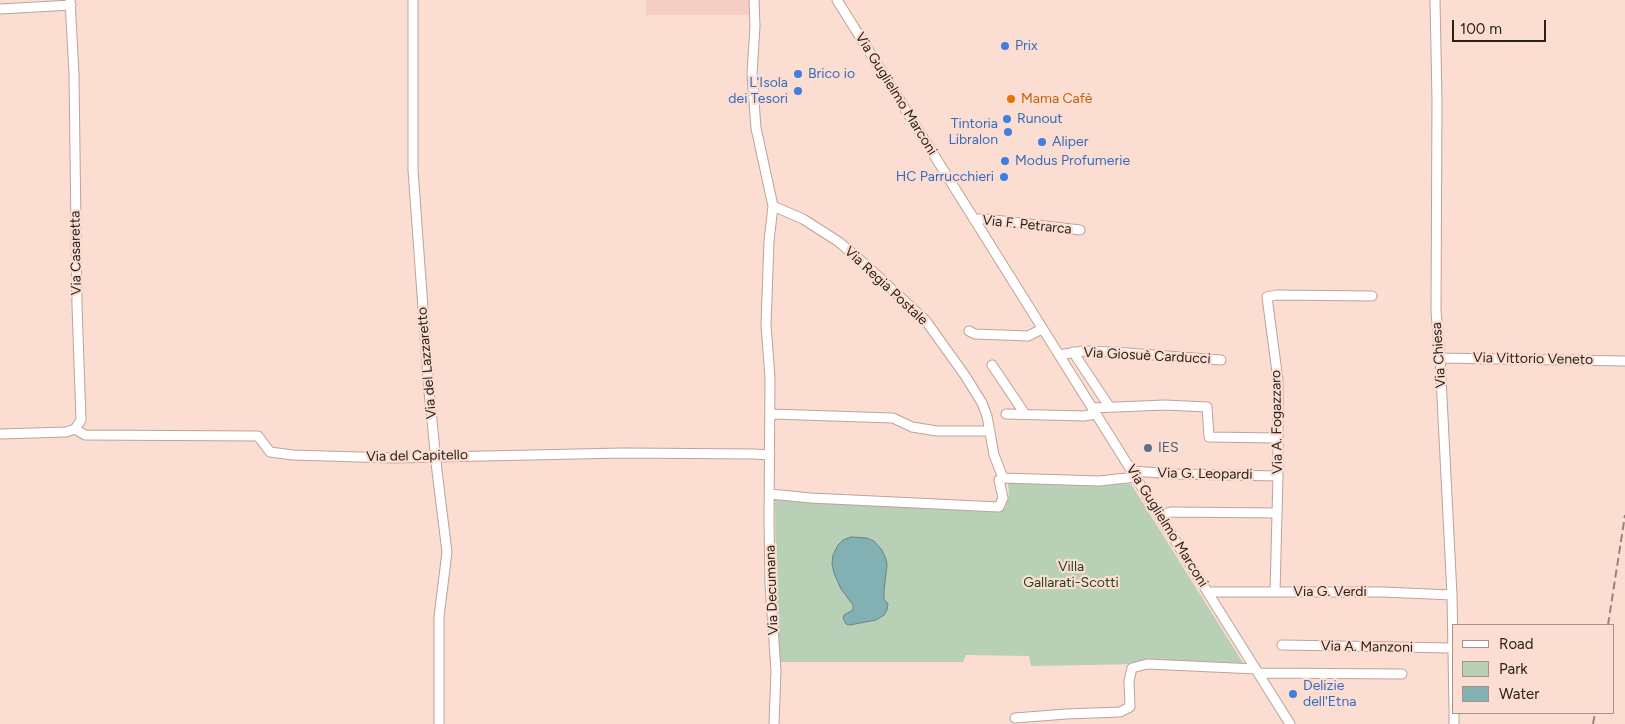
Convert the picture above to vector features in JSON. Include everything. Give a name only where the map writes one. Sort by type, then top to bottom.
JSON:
[{"type":"street","name":"Via del Lazzaretto","points":[[413,0],[413,170],[435,457],[447,552],[438,617],[439,724]]},
{"type":"street","name":"Via Decumana","points":[[754,0],[755,26],[752,74],[756,128],[773,206],[769,241],[766,325],[770,378],[770,584],[776,671],[774,724]]},
{"type":"street","name":"Via Guglielmo Marconi","points":[[837,0],[1290,724]]},
{"type":"street","name":"Via Chiesa","points":[[1435,0],[1437,100],[1436,311],[1452,595],[1452,648]]},
{"type":"street","points":[[0,9],[71,2]]},
{"type":"street","name":"Via Casaretta","points":[[71,2],[81,420],[75,429]]},
{"type":"street","name":"Via Regia Postale","points":[[770,494],[811,498],[999,507],[1003,498],[999,480],[1003,478],[994,455],[982,403],[926,321],[867,266],[838,242],[803,219],[773,206]]},
{"type":"street","name":"Via F. Petrarca","points":[[974,219],[1080,230]]},
{"type":"street","name":"Via A. Fogazzaro","points":[[1275,592],[1278,380],[1267,297],[1276,295],[1372,296]]},
{"type":"street","points":[[969,331],[975,334],[1028,336],[1042,329]]},
{"type":"street","name":"Via Giosuè Carducci","points":[[1073,352],[1109,406]]},
{"type":"street","name":"Via Giosuè Carducci","points":[[1059,355],[1073,352],[1114,352],[1221,360]]},
{"type":"street","name":"Via Vittorio Veneto","points":[[1440,358],[1625,362]]},
{"type":"street","points":[[992,365],[1025,414]]},
{"type":"street","points":[[1006,414],[1084,416],[1109,406],[1165,405],[1207,407],[1209,437],[1278,438]]},
{"type":"street","points":[[770,414],[893,418],[912,427],[937,431],[990,431]]},
{"type":"street","name":"Via del Capitello","points":[[75,429],[85,436],[258,436],[270,452],[294,454],[435,457],[491,454],[719,453],[770,456]]},
{"type":"street","points":[[0,434],[66,432],[75,429]]},
{"type":"street","points":[[1003,478],[1100,481],[1134,474]]},
{"type":"street","name":"Via G. Leopardi","points":[[1134,474],[1278,476]]},
{"type":"street","points":[[1160,515],[1171,512],[1277,513]]},
{"type":"street","name":"Via G. Verdi","points":[[1208,592],[1425,593],[1452,595]]},
{"type":"street","name":"Via A. Manzoni","points":[[1282,645],[1452,648]]},
{"type":"street","points":[[1015,718],[1120,712],[1130,707],[1129,681],[1132,668],[1147,664],[1257,671],[1402,674]]},
{"type":"shaded area","points":[[646,0],[753,0],[753,15],[646,15]]},
{"type":"green space","name":"Villa Gallarati-Scotti","points":[[1008,483],[1131,484],[1245,666],[1142,664],[1031,666],[1029,656],[966,655],[963,662],[779,662],[775,500],[992,509],[1006,507],[1009,494]]},
{"type":"water","points":[[851,537],[867,538],[874,541],[882,550],[887,565],[884,599],[888,604],[884,615],[876,620],[850,625],[846,624],[843,618],[844,615],[853,610],[853,605],[841,589],[832,564],[833,555],[838,545],[843,540]]},
{"type":"railway","points":[[1608,624],[1625,515]]},
{"type":"railway","points":[[1593,724],[1595,714]]},
{"type":"place","name":"Prix","points":[[1005,46]]},
{"type":"place","name":"Brico io","points":[[798,74]]},
{"type":"place","name":"L'Isola dei Tesori","points":[[798,91]]},
{"type":"place","name":"Mama Cafè","points":[[1011,99]]},
{"type":"place","name":"Runout","points":[[1007,119]]},
{"type":"place","name":"Tintoria Libralon","points":[[1008,132]]},
{"type":"place","name":"Aliper","points":[[1042,142]]},
{"type":"place","name":"Modus Profumerie","points":[[1005,161]]},
{"type":"place","name":"HC Parrucchieri","points":[[1004,177]]},
{"type":"place","name":"IES","points":[[1148,448]]},
{"type":"place","name":"Delizie dell'Etna","points":[[1293,694]]}]
